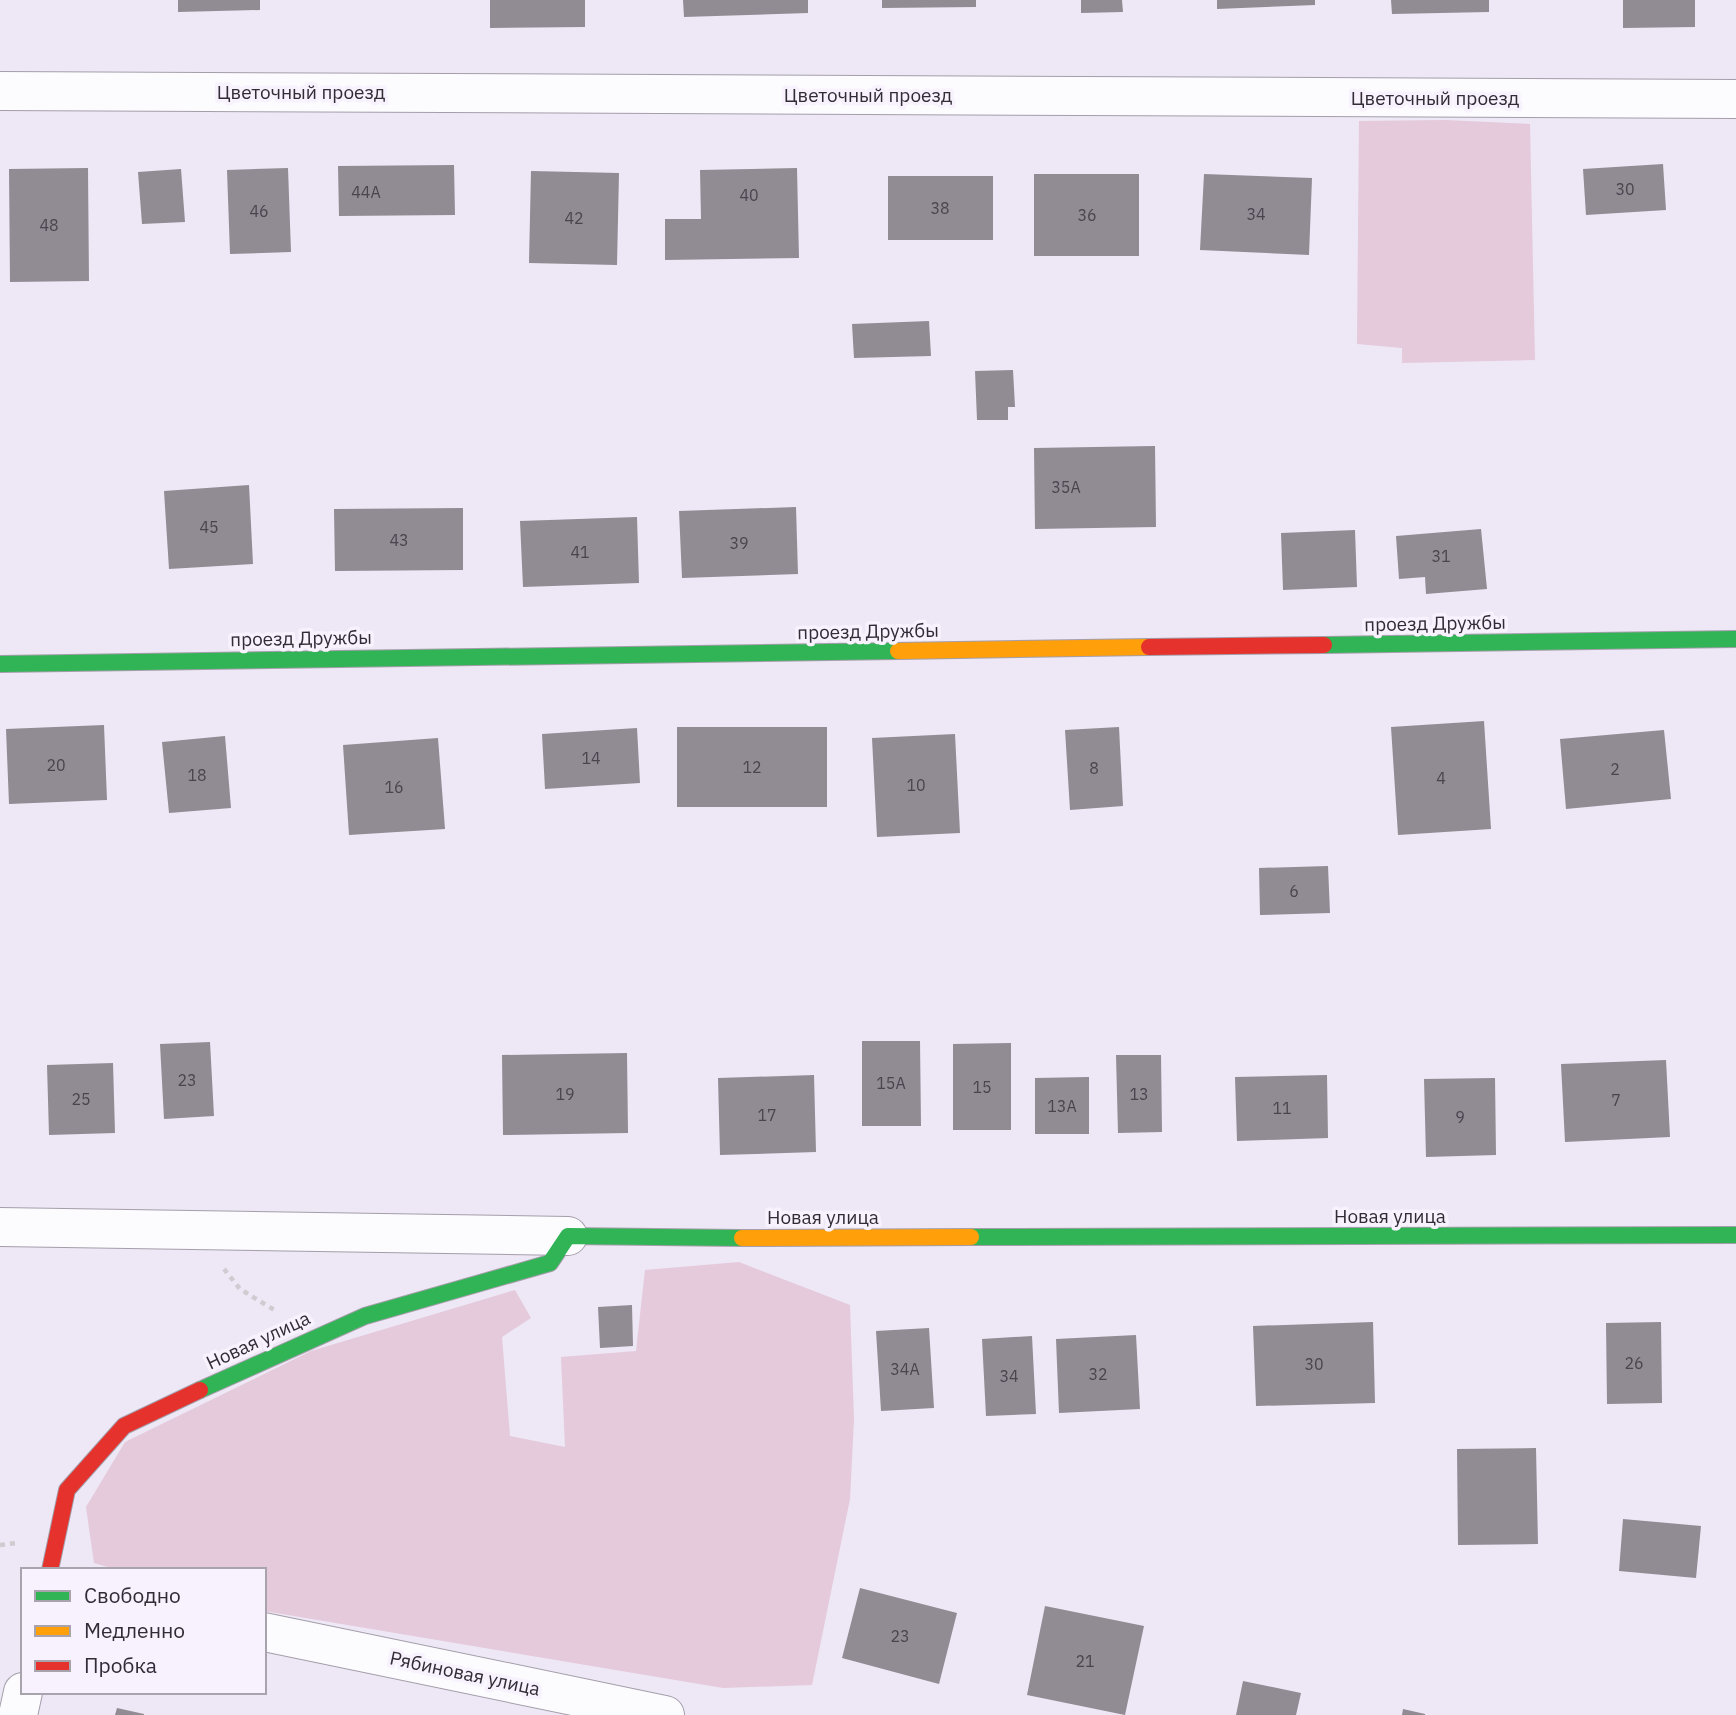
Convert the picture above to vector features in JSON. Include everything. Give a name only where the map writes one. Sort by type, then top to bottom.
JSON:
[{"type":"street","name":"Цветочный проезд","points":[[0,91],[1736,99]]},
{"type":"street","name":"проезд Дружбы","points":[[0,664],[1736,639]]},
{"type":"street","points":[[0,1227],[568,1236]]},
{"type":"street","name":"Новая улица","points":[[50,1568],[67,1490],[124,1426],[298,1343],[365,1316],[550,1263],[568,1236],[1736,1236]]},
{"type":"street","name":"Рябиновая улица","points":[[266,1632],[585,1707],[665,1715]]},
{"type":"street","points":[[18,1715],[23,1694]]},
{"type":"path","points":[[181,1230],[202,1241],[240,1289],[278,1312]]},
{"type":"shaded area","points":[[1445,120],[1530,124],[1535,360],[1402,363],[1402,348],[1357,344],[1359,121]]},
{"type":"shaded area","points":[[739,1262],[850,1305],[854,1419],[850,1499],[812,1685],[723,1688],[266,1611],[266,1568],[111,1568],[94,1563],[86,1507],[125,1442],[311,1351],[515,1290],[531,1318],[502,1337],[510,1436],[565,1447],[561,1357],[636,1351],[645,1270]]},
{"type":"building","points":[[178,0],[260,0],[260,10],[178,12]]},
{"type":"building","points":[[490,0],[585,0],[585,27],[490,28]]},
{"type":"building","points":[[683,0],[808,0],[808,13],[684,17]]},
{"type":"building","points":[[882,0],[976,0],[976,7],[882,8]]},
{"type":"building","points":[[1081,0],[1122,0],[1123,12],[1081,13]]},
{"type":"building","points":[[1217,0],[1315,0],[1315,5],[1217,9]]},
{"type":"building","points":[[1391,0],[1489,0],[1489,12],[1392,14]]},
{"type":"building","points":[[1623,0],[1695,0],[1695,27],[1623,28]]},
{"type":"building","points":[[1663,164],[1666,210],[1586,215],[1583,169]]},
{"type":"building","points":[[454,165],[455,215],[339,216],[338,166]]},
{"type":"building","points":[[88,168],[89,281],[10,282],[9,169]]},
{"type":"building","points":[[288,168],[291,252],[230,254],[227,170]]},
{"type":"building","points":[[797,168],[799,258],[665,260],[665,219],[701,219],[700,170]]},
{"type":"building","points":[[181,169],[185,222],[142,224],[138,172]]},
{"type":"building","points":[[531,171],[619,173],[617,265],[529,263]]},
{"type":"building","points":[[1034,174],[1139,174],[1139,256],[1034,256]]},
{"type":"building","points":[[1204,174],[1312,178],[1309,255],[1200,250]]},
{"type":"building","points":[[888,176],[993,176],[993,240],[888,240]]},
{"type":"building","points":[[929,321],[931,356],[854,358],[852,324]]},
{"type":"building","points":[[1013,370],[1015,407],[1008,407],[1008,420],[977,420],[975,371]]},
{"type":"building","points":[[1155,446],[1156,527],[1035,529],[1034,448]]},
{"type":"building","points":[[249,485],[253,564],[169,569],[164,491]]},
{"type":"building","points":[[796,507],[798,574],[682,578],[679,511]]},
{"type":"building","points":[[463,508],[463,570],[335,571],[334,509]]},
{"type":"building","points":[[637,517],[639,583],[523,587],[520,521]]},
{"type":"building","points":[[1481,529],[1487,589],[1426,594],[1425,577],[1399,579],[1396,536]]},
{"type":"building","points":[[1355,530],[1357,587],[1283,590],[1281,533]]},
{"type":"building","points":[[1484,721],[1491,829],[1398,835],[1391,727]]},
{"type":"building","points":[[104,725],[107,800],[9,804],[6,729]]},
{"type":"building","points":[[677,727],[827,727],[827,807],[677,807]]},
{"type":"building","points":[[1119,727],[1123,806],[1070,810],[1065,730]]},
{"type":"building","points":[[637,728],[640,783],[545,789],[542,734]]},
{"type":"building","points":[[1664,730],[1671,799],[1566,809],[1560,739]]},
{"type":"building","points":[[955,734],[960,833],[877,837],[872,738]]},
{"type":"building","points":[[225,736],[231,808],[169,813],[162,742]]},
{"type":"building","points":[[438,738],[445,829],[349,835],[343,745]]},
{"type":"building","points":[[1328,866],[1330,913],[1260,915],[1259,868]]},
{"type":"building","points":[[862,1041],[920,1041],[921,1126],[862,1126]]},
{"type":"building","points":[[210,1042],[214,1116],[164,1119],[160,1044]]},
{"type":"building","points":[[1011,1043],[1011,1130],[953,1130],[953,1044]]},
{"type":"building","points":[[627,1053],[628,1133],[503,1135],[502,1055]]},
{"type":"building","points":[[1116,1055],[1161,1055],[1162,1132],[1118,1133]]},
{"type":"building","points":[[1666,1060],[1670,1137],[1565,1142],[1561,1064]]},
{"type":"building","points":[[113,1063],[115,1133],[49,1135],[47,1065]]},
{"type":"building","points":[[814,1075],[816,1152],[720,1155],[718,1078]]},
{"type":"building","points":[[1327,1075],[1328,1138],[1237,1141],[1235,1077]]},
{"type":"building","points":[[1089,1077],[1089,1134],[1035,1134],[1035,1078]]},
{"type":"building","points":[[1495,1078],[1496,1155],[1426,1157],[1424,1079]]},
{"type":"building","points":[[632,1305],[633,1346],[600,1348],[598,1307]]},
{"type":"building","points":[[1373,1322],[1375,1403],[1256,1406],[1253,1326]]},
{"type":"building","points":[[1661,1322],[1662,1403],[1607,1404],[1606,1323]]},
{"type":"building","points":[[929,1328],[934,1408],[881,1411],[876,1331]]},
{"type":"building","points":[[1136,1335],[1140,1409],[1059,1413],[1056,1339]]},
{"type":"building","points":[[1032,1336],[1036,1414],[986,1416],[982,1339]]},
{"type":"building","points":[[1536,1448],[1538,1544],[1458,1545],[1457,1449]]},
{"type":"building","points":[[1623,1519],[1701,1526],[1696,1578],[1619,1571]]},
{"type":"building","points":[[860,1588],[957,1613],[939,1684],[842,1658]]},
{"type":"building","points":[[1045,1606],[1144,1626],[1125,1715],[1027,1695]]},
{"type":"building","points":[[1243,1681],[1301,1693],[1296,1715],[1236,1715]]},
{"type":"building","points":[[117,1708],[144,1714],[144,1715],[115,1715]]},
{"type":"building","points":[[1403,1709],[1425,1714],[1425,1715],[1402,1715]]},
{"type":"traffic: fast","points":[[1324,645],[1736,639]]},
{"type":"traffic: fast","points":[[0,664],[898,651]]},
{"type":"traffic: fast","points":[[971,1237],[1736,1235]]},
{"type":"traffic: fast","points":[[200,1390],[365,1316],[550,1263],[568,1236],[742,1238]]},
{"type":"traffic: slow","points":[[898,651],[1149,647]]},
{"type":"traffic: slow","points":[[742,1238],[971,1237]]},
{"type":"traffic: jam","points":[[1149,647],[1324,645]]},
{"type":"traffic: jam","points":[[50,1568],[67,1490],[124,1426],[200,1390]]}]
